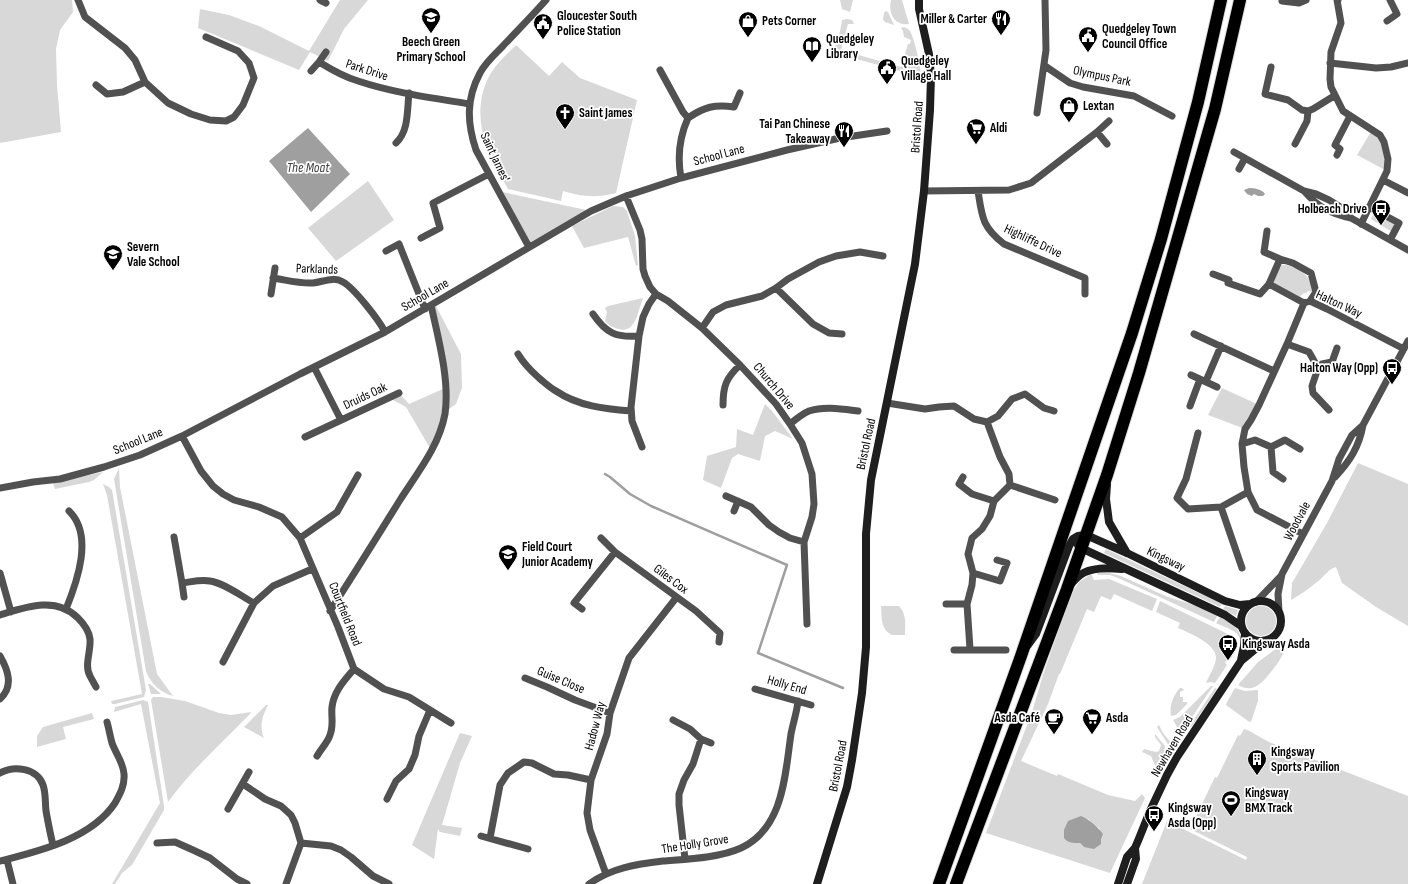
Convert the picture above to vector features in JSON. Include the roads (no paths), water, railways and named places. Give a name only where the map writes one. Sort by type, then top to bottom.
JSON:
[{"type":"highway","points":[[939,884],[1021,656],[1132,333],[1161,239],[1198,102],[1221,0]]},
{"type":"highway","points":[[956,884],[1067,589],[1077,544],[1086,535],[1107,475],[1139,373],[1215,109],[1240,0]]},
{"type":"street","points":[[78,0],[85,17],[125,48],[135,60],[145,82],[168,103],[191,114],[210,120],[226,121],[234,117],[243,105],[254,78],[249,63],[238,51],[206,37]]},
{"type":"street","name":"Saint James'","points":[[529,248],[476,150],[471,135],[469,121],[470,104],[473,89],[480,72],[546,0]]},
{"type":"street","name":"Bristol Road","points":[[817,884],[848,786],[859,716],[866,648],[866,534],[868,502],[873,464],[915,264],[924,191],[931,76],[928,48],[919,4],[915,0]]},
{"type":"street","points":[[1037,113],[1041,80],[1045,66],[1045,0]]},
{"type":"street","points":[[1282,1],[1298,3],[1306,0]]},
{"type":"street","points":[[1337,0],[1342,23],[1331,52],[1330,79],[1334,96],[1343,111],[1380,135],[1384,142],[1388,159],[1387,171],[1360,224]]},
{"type":"street","points":[[1387,21],[1397,14],[1390,0]]},
{"type":"street","points":[[311,71],[326,52]]},
{"type":"street","name":"Park Drive","points":[[319,62],[337,73],[383,89],[470,104]]},
{"type":"street","points":[[1330,63],[1376,68],[1391,67],[1408,63]]},
{"type":"street","name":"Olympus Park","points":[[1045,66],[1070,83],[1083,87],[1129,94],[1140,98],[1172,116]]},
{"type":"street","points":[[1271,68],[1265,94],[1288,100],[1302,110],[1308,111]]},
{"type":"street","points":[[660,70],[683,112],[688,118]]},
{"type":"street","points":[[96,85],[107,94],[123,92],[145,82]]},
{"type":"street","points":[[396,142],[402,137],[405,129],[410,93]]},
{"type":"street","points":[[681,178],[678,158],[681,133],[688,118],[703,108],[717,105],[734,107],[740,93]]},
{"type":"street","points":[[1294,144],[1307,121],[1308,111],[1317,102],[1334,96]]},
{"type":"street","points":[[1337,155],[1340,149],[1335,145],[1350,116]]},
{"type":"street","points":[[924,191],[1009,190],[1031,183],[1109,121]]},
{"type":"street","name":"School Lane","points":[[0,488],[33,482],[56,480],[104,467],[140,455],[182,436],[314,367],[385,332],[591,211],[626,196],[681,178],[866,130],[887,131]]},
{"type":"street","points":[[1097,132],[1107,144]]},
{"type":"street","points":[[1234,152],[1304,191],[1313,202],[1332,214],[1352,218],[1360,224],[1408,250]]},
{"type":"street","points":[[1240,169],[1245,158]]},
{"type":"street","points":[[421,238],[440,228],[433,203],[489,174]]},
{"type":"street","points":[[1382,180],[1408,193]]},
{"type":"street","name":"Highliffe Drive","points":[[978,191],[983,220],[994,236],[1004,244],[1087,276],[1085,294]]},
{"type":"street","name":"Church Drive","points":[[626,196],[642,239],[645,276],[650,287],[656,294],[668,301],[702,328],[740,365],[776,404],[802,443],[812,474],[814,504],[812,517],[804,542],[807,624]]},
{"type":"street","points":[[1369,207],[1399,223],[1390,240]]},
{"type":"street","points":[[1267,231],[1264,252],[1293,263],[1311,273],[1316,292],[1307,302],[1269,284]]},
{"type":"street","points":[[386,251],[399,244],[425,309]]},
{"type":"street","points":[[702,328],[713,312],[726,305],[762,296],[788,279],[836,256],[860,252],[883,256]]},
{"type":"street","points":[[1213,274],[1229,280],[1228,283],[1260,294],[1269,284],[1280,259]]},
{"type":"street","points":[[271,294],[275,268]]},
{"type":"street","name":"Parklands","points":[[273,278],[312,283],[332,279],[343,282],[352,290],[379,322],[385,332]]},
{"type":"street","points":[[776,288],[813,324],[829,333],[842,334]]},
{"type":"street","points":[[642,447],[632,421],[631,411],[639,336],[643,317],[656,294]]},
{"type":"street","name":"Halton Way","points":[[1303,534],[1257,510],[1248,492],[1242,444],[1245,430],[1252,420],[1307,302],[1404,349]]},
{"type":"street","points":[[330,611],[418,474],[439,435],[445,413],[446,392],[443,365],[431,305]]},
{"type":"street","points":[[593,314],[601,326],[618,336],[639,336]]},
{"type":"street","points":[[1194,334],[1274,371]]},
{"type":"street","name":"Woodvale","points":[[1279,612],[1278,594],[1282,574],[1332,480],[1339,459],[1352,436],[1362,425],[1408,341]]},
{"type":"street","points":[[1287,344],[1309,352],[1318,368]]},
{"type":"street","points":[[1190,406],[1221,346]]},
{"type":"street","points":[[1329,410],[1313,393],[1312,386],[1318,368],[1322,364],[1332,362],[1337,348]]},
{"type":"street","points":[[518,354],[524,365],[556,392],[573,400],[590,405],[608,409],[631,411]]},
{"type":"street","name":"Church Drive","points":[[723,405],[724,384],[729,375],[740,365]]},
{"type":"street","name":"Druids Oak","points":[[314,367],[341,420]]},
{"type":"street","points":[[1191,375],[1217,387]]},
{"type":"street","name":"Druids Oak","points":[[305,437],[399,394]]},
{"type":"street","points":[[887,403],[925,409],[954,406],[974,419],[987,422],[998,416],[1012,399],[1025,394],[1044,408],[1054,411]]},
{"type":"street","name":"Church Drive","points":[[790,424],[802,415],[817,410],[833,409],[858,411]]},
{"type":"street","points":[[987,422],[1000,457],[1009,474],[1010,485]]},
{"type":"street","points":[[1198,433],[1186,479],[1177,498],[1188,509],[1221,507],[1248,492]]},
{"type":"street","name":"Courtfield Road","points":[[182,436],[201,470],[213,486],[234,500],[259,507],[282,518],[300,538],[354,669]]},
{"type":"street","points":[[1242,444],[1255,440],[1271,447]]},
{"type":"street","points":[[1271,447],[1285,440],[1300,448]]},
{"type":"street","points":[[1271,447],[1273,472],[1283,479]]},
{"type":"street","points":[[300,538],[337,512],[358,475]]},
{"type":"street","points":[[1107,475],[1106,499],[1110,522],[1127,553]]},
{"type":"street","points":[[963,477],[959,484],[972,494],[994,501]]},
{"type":"street","points":[[1010,485],[1054,500]]},
{"type":"street","points":[[970,649],[967,604],[972,585],[973,573],[968,554],[972,538],[982,529],[990,516],[994,501],[1010,485]]},
{"type":"street","points":[[726,496],[751,507],[769,525],[779,532],[790,538],[804,542]]},
{"type":"street","points":[[734,511],[738,501]]},
{"type":"street","points":[[1221,507],[1242,568]]},
{"type":"street","points":[[66,609],[77,581],[82,555],[82,544],[75,517],[69,511]]},
{"type":"street","points":[[1021,656],[1036,634],[1069,546],[1077,544],[1065,527]]},
{"type":"street","name":"Kingsway","points":[[1086,535],[1127,553],[1225,601],[1240,605],[1253,603]]},
{"type":"street","points":[[174,537],[184,597]]},
{"type":"street","name":"Giles Cox","points":[[601,538],[615,552],[676,598],[696,611],[720,633],[718,642]]},
{"type":"street","name":"Kingsway","points":[[1077,544],[1126,569],[1220,612],[1243,630]]},
{"type":"street","points":[[582,609],[574,603],[615,552]]},
{"type":"street","points":[[973,573],[1000,581],[1007,563],[997,560]]},
{"type":"street","points":[[1067,589],[1080,575],[1093,570],[1103,568],[1126,569]]},
{"type":"street","points":[[223,662],[254,603],[273,586],[312,569]]},
{"type":"street","points":[[0,573],[11,612]]},
{"type":"street","name":"Woodvale","points":[[1253,603],[1282,574]]},
{"type":"street","points":[[182,583],[202,580],[210,581],[219,584],[254,603]]},
{"type":"street","name":"Hadow Way","points":[[606,874],[590,830],[587,813],[591,780],[607,734],[610,713],[629,658],[676,598]]},
{"type":"street","points":[[1263,601],[1269,603],[1275,606],[1279,612],[1281,624],[1279,630],[1271,638],[1265,640],[1254,640],[1243,630],[1242,614],[1253,603],[1263,601]]},
{"type":"street","points":[[0,615],[44,604],[66,609],[74,614],[86,627],[90,639],[87,666],[89,675],[96,687]]},
{"type":"street","points":[[946,604],[967,604]]},
{"type":"street","name":"Newhaven Road","points":[[1240,661],[1244,646],[1243,630]]},
{"type":"street","name":"Newhaven Road","points":[[1118,884],[1128,857],[1135,848],[1167,775],[1240,661],[1265,640]]},
{"type":"street","points":[[954,650],[1006,650]]},
{"type":"street","points":[[0,656],[9,675],[9,682],[4,695],[0,699]]},
{"type":"street","points":[[317,756],[330,735],[333,724],[332,707],[335,696],[340,685],[354,669],[384,689],[409,697],[451,723]]},
{"type":"street","name":"Guise Close","points":[[525,678],[575,700],[610,713]]},
{"type":"street","name":"Holly End","points":[[755,689],[811,705]]},
{"type":"street","name":"The Holly Grove","points":[[589,884],[618,868],[721,854],[737,849],[752,841],[766,827],[775,813],[784,779],[798,701]]},
{"type":"street","points":[[387,799],[396,781],[409,769],[415,755],[419,736],[430,710]]},
{"type":"street","points":[[673,720],[690,729],[701,739],[711,743]]},
{"type":"street","points":[[13,884],[3,860],[38,851],[73,837],[100,820],[120,795],[124,781],[123,768],[112,742],[107,722]]},
{"type":"street","points":[[685,859],[678,805],[679,794],[684,780],[693,764],[701,739]]},
{"type":"street","points":[[490,838],[500,785],[508,773],[524,762],[532,763],[554,774],[568,775],[591,780]]},
{"type":"street","points":[[0,773],[21,769],[28,770],[36,775],[43,785],[53,845]]},
{"type":"street","points":[[228,809],[249,772]]},
{"type":"street","points":[[243,784],[255,793],[281,806],[291,815],[295,823],[301,843],[286,884]]},
{"type":"street","points":[[481,836],[528,849]]},
{"type":"street","points":[[157,843],[175,842],[193,850],[210,858],[237,879],[247,884]]},
{"type":"street","points":[[301,843],[331,846],[341,850],[373,876],[389,884]]},
{"type":"street","name":"Newhaven Road","points":[[1127,884],[1136,859],[1135,848]]},
{"type":"water","name":"The Moat","points":[[308,128],[350,174],[311,212],[269,161]]},
{"type":"water","points":[[1249,188],[1260,190],[1265,194],[1263,196],[1258,196],[1254,194],[1252,196],[1247,194],[1244,190]]},
{"type":"water","points":[[1081,816],[1098,828],[1103,834],[1101,844],[1094,849],[1084,847],[1080,843],[1069,842],[1064,838],[1064,830],[1068,821]]},
{"type":"waterway","points":[[605,474],[630,494],[651,506],[787,565],[758,653],[843,688]]},
{"type":"place","name":"Beech Green Primary School","points":[[431,34]]},
{"type":"place","name":"Miller & Carter","points":[[1001,36]]},
{"type":"place","name":"Pets Corner","points":[[748,38]]},
{"type":"place","name":"Gloucester South Police Station","points":[[543,40]]},
{"type":"place","name":"Quedgeley Town Council Office","points":[[1088,53]]},
{"type":"place","name":"Quedgeley Library","points":[[812,63]]},
{"type":"place","name":"Quedgeley Village Hall","points":[[887,85]]},
{"type":"place","name":"Lextan","points":[[1069,123]]},
{"type":"place","name":"Saint James","points":[[565,130]]},
{"type":"place","name":"Aldi","points":[[976,145]]},
{"type":"place","name":"Tai Pan Chinese Takeaway","points":[[844,148]]},
{"type":"place","name":"Holbeach Drive","points":[[1381,226]]},
{"type":"place","name":"Severn Vale School","points":[[113,271]]},
{"type":"place","name":"Halton Way (Opp)","points":[[1392,385]]},
{"type":"place","name":"Field Court Junior Academy","points":[[508,571]]},
{"type":"place","name":"Kingsway Asda","points":[[1228,661]]},
{"type":"place","name":"Asda Café","points":[[1054,735]]},
{"type":"place","name":"Asda","points":[[1092,735]]},
{"type":"place","name":"Kingsway Sports Pavilion","points":[[1257,776]]},
{"type":"place","name":"Kingsway BMX Track","points":[[1231,817]]},
{"type":"place","name":"Kingsway Asda (Opp)","points":[[1154,832]]}]
